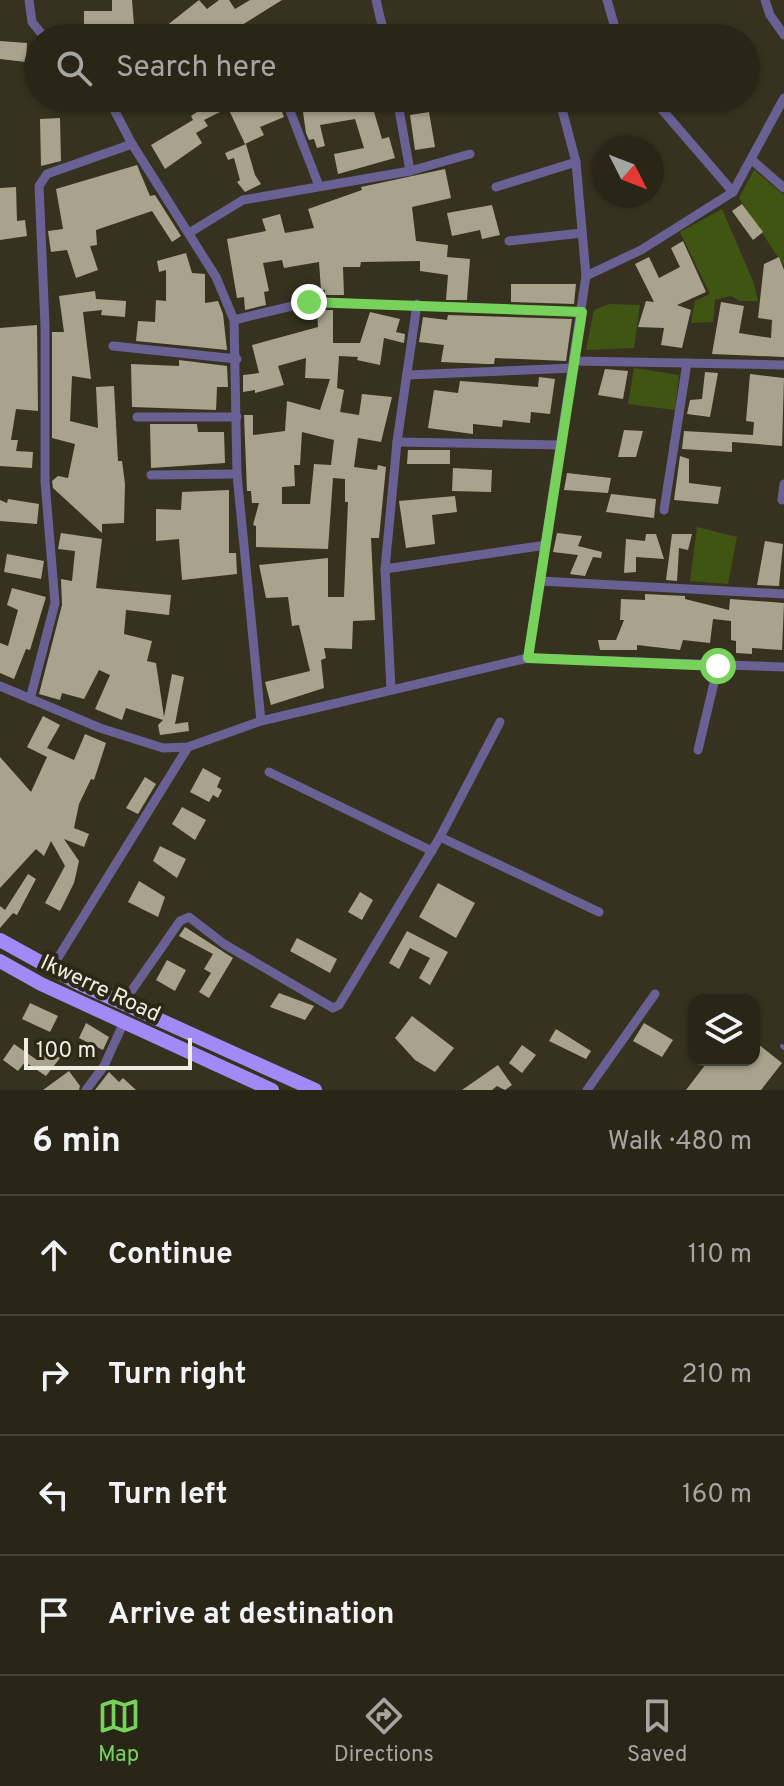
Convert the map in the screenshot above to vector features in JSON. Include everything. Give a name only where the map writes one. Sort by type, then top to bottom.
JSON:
[{"type":"main road","points":[[0,940],[51,969],[315,1090]]},
{"type":"main road","name":"Ikwerre Road","points":[[0,961],[272,1090]]},
{"type":"street","points":[[29,0],[34,24]]},
{"type":"street","points":[[376,0],[382,24]]},
{"type":"street","points":[[607,0],[614,24]]},
{"type":"street","points":[[765,0],[770,15],[784,35]]},
{"type":"street","points":[[586,276],[641,250],[733,192],[784,98]]},
{"type":"street","points":[[117,112],[132,144],[216,277],[234,320],[237,474],[261,721]]},
{"type":"street","points":[[290,112],[319,186]]},
{"type":"street","points":[[399,112],[410,171]]},
{"type":"street","points":[[528,658],[586,276],[576,162],[563,112]]},
{"type":"street","points":[[666,112],[733,192]]},
{"type":"street","points":[[30,699],[55,603],[45,481],[45,325],[39,186],[47,174],[132,144]]},
{"type":"street","points":[[189,233],[243,200],[410,171],[470,154]]},
{"type":"street","points":[[752,160],[784,188]]},
{"type":"street","points":[[496,187],[576,162]]},
{"type":"street","points":[[509,241],[582,233]]},
{"type":"street","points":[[234,320],[309,302],[582,312]]},
{"type":"street","points":[[391,689],[385,569],[397,442],[417,304]]},
{"type":"street","points":[[113,346],[237,359]]},
{"type":"street","points":[[664,510],[687,363]]},
{"type":"street","points":[[407,375],[575,364],[784,365]]},
{"type":"street","points":[[137,417],[237,417]]},
{"type":"street","points":[[397,442],[561,445]]},
{"type":"street","points":[[151,475],[237,474]]},
{"type":"street","points":[[782,500],[784,484]]},
{"type":"street","points":[[385,569],[546,545]]},
{"type":"street","points":[[540,581],[784,594]]},
{"type":"street","points":[[0,686],[100,728],[163,748],[188,747],[261,721],[528,658],[784,667]]},
{"type":"street","points":[[698,750],[718,666]]},
{"type":"street","points":[[123,1003],[180,921],[189,917],[224,944],[296,987],[333,1008],[339,1005],[440,837],[500,722]]},
{"type":"street","points":[[51,969],[188,747]]},
{"type":"street","points":[[269,772],[432,851]]},
{"type":"street","points":[[440,837],[599,912]]},
{"type":"street","points":[[587,1090],[655,994]]},
{"type":"street","points":[[86,1090],[104,1066],[124,1022]]},
{"type":"green space","points":[[754,170],[784,195],[784,266],[739,198]]},
{"type":"green space","points":[[722,209],[753,281],[758,301],[740,301],[731,296],[715,300],[713,322],[691,323],[695,301],[710,294],[680,232]]},
{"type":"green space","points":[[610,304],[640,305],[634,348],[586,350],[594,310]]},
{"type":"green space","points":[[634,368],[679,375],[675,410],[628,404]]},
{"type":"green space","points":[[697,527],[737,537],[728,584],[690,581]]},
{"type":"building","points":[[112,0],[132,0],[134,24],[84,24],[84,11],[112,11]]},
{"type":"building","points":[[199,0],[207,9],[219,0],[229,0],[235,9],[250,0],[282,0],[244,24],[169,24]]},
{"type":"building","points":[[0,41],[24,43],[24,62],[0,59]]},
{"type":"building","points":[[197,112],[220,112],[204,120],[208,126],[196,133],[202,143],[165,169],[151,145],[193,120],[191,116]]},
{"type":"building","points":[[230,112],[282,112],[284,117],[260,127],[264,135],[245,144]]},
{"type":"building","points":[[303,112],[374,112],[382,139],[389,137],[395,158],[338,174],[334,154],[364,148],[355,119],[320,125],[325,146],[317,148],[314,139],[309,140]]},
{"type":"building","points":[[429,112],[435,147],[415,150],[410,115]]},
{"type":"building","points":[[60,118],[61,161],[41,166],[40,119]]},
{"type":"building","points":[[246,144],[255,175],[261,184],[245,192],[237,182],[240,180],[234,158],[228,160],[225,153]]},
{"type":"building","points":[[137,165],[150,196],[155,195],[181,236],[172,242],[152,211],[96,230],[97,245],[90,246],[98,270],[76,278],[67,250],[51,252],[48,231],[63,229],[56,189]]},
{"type":"building","points":[[445,169],[451,198],[412,207],[416,241],[448,245],[447,257],[470,259],[467,300],[446,300],[448,275],[420,271],[420,261],[361,262],[360,267],[343,267],[344,295],[325,295],[325,290],[321,290],[319,262],[284,268],[282,260],[263,263],[269,291],[264,292],[266,305],[245,310],[244,297],[237,298],[227,239],[266,231],[262,219],[280,214],[285,233],[314,228],[308,209],[362,190],[361,187]]},
{"type":"building","points":[[16,187],[17,221],[25,220],[27,236],[0,240],[0,188]]},
{"type":"building","points":[[742,204],[763,232],[753,240],[732,211]]},
{"type":"building","points":[[492,205],[500,235],[482,239],[480,230],[452,236],[447,213]]},
{"type":"building","points":[[683,241],[706,292],[677,305],[691,310],[682,348],[661,345],[664,328],[638,327],[646,301],[654,302],[635,264],[649,257],[659,278],[680,267],[671,248]]},
{"type":"building","points":[[186,253],[192,273],[205,274],[205,303],[218,301],[223,314],[227,350],[136,341],[138,321],[155,322],[156,300],[166,301],[166,270],[159,272],[157,261]]},
{"type":"building","points":[[779,257],[784,270],[784,357],[712,354],[721,302],[744,306],[739,333],[771,338],[772,320],[758,318],[764,264]]},
{"type":"building","points":[[511,284],[576,284],[574,304],[511,302]]},
{"type":"building","points":[[95,291],[96,299],[126,301],[125,317],[101,315],[102,310],[83,312],[91,379],[72,376],[70,421],[98,428],[96,387],[114,386],[118,461],[122,461],[125,484],[124,523],[102,524],[102,533],[53,488],[52,481],[58,476],[68,478],[75,444],[52,438],[52,332],[64,332],[59,296]]},
{"type":"building","points":[[317,310],[333,310],[333,343],[360,343],[370,312],[400,319],[396,332],[405,334],[404,343],[384,338],[380,365],[357,360],[358,357],[339,356],[337,388],[344,390],[340,412],[359,415],[362,394],[392,397],[381,442],[358,438],[354,467],[377,470],[378,465],[386,467],[379,538],[371,538],[375,620],[353,621],[352,649],[324,648],[326,658],[321,660],[324,688],[271,705],[265,682],[310,671],[299,625],[292,626],[288,597],[266,598],[259,565],[328,558],[328,597],[344,597],[348,502],[345,502],[345,479],[333,478],[328,549],[256,547],[256,526],[253,525],[259,503],[252,503],[251,491],[247,491],[244,415],[253,415],[253,435],[285,431],[287,401],[320,410],[330,379],[305,378],[306,358],[278,366],[284,385],[255,393],[255,390],[243,392],[243,375],[259,373],[252,345],[318,327]],"holes":[[[302,432],[334,440],[331,465],[314,464],[310,504],[282,504],[282,487],[295,486],[294,465],[300,465]]]},
{"type":"building","points":[[448,315],[572,319],[566,361],[495,358],[494,364],[441,362],[444,345],[419,342],[423,317],[447,320]]},
{"type":"building","points":[[37,325],[38,411],[16,409],[11,440],[18,440],[16,451],[33,452],[32,468],[0,466],[0,328]]},
{"type":"building","points":[[179,360],[227,366],[228,387],[217,387],[216,410],[132,407],[131,364],[179,366]]},
{"type":"building","points":[[605,369],[628,371],[623,399],[598,395]]},
{"type":"building","points":[[705,372],[718,373],[710,417],[687,414],[690,400],[702,399]]},
{"type":"building","points":[[750,374],[784,378],[782,446],[732,442],[732,452],[682,449],[684,431],[753,435],[754,422],[746,421]]},
{"type":"building","points":[[539,377],[555,379],[550,414],[531,412],[530,423],[503,420],[502,427],[473,424],[473,434],[428,428],[434,390],[458,393],[460,381],[538,387]]},
{"type":"building","points":[[150,424],[197,424],[198,432],[224,432],[225,463],[151,468]]},
{"type":"building","points":[[624,430],[643,431],[636,457],[618,457]]},
{"type":"building","points":[[408,450],[450,450],[450,464],[407,464]]},
{"type":"building","points":[[680,456],[689,459],[689,483],[721,487],[718,504],[674,500]]},
{"type":"building","points":[[453,468],[492,470],[491,492],[452,491]]},
{"type":"building","points":[[567,473],[611,478],[608,493],[564,490]]},
{"type":"building","points":[[229,490],[229,553],[236,553],[237,574],[182,580],[179,539],[156,541],[156,509],[181,510],[182,492]]},
{"type":"building","points":[[611,494],[656,499],[654,518],[606,512]]},
{"type":"building","points":[[455,496],[457,512],[432,515],[435,544],[406,548],[399,501]]},
{"type":"building","points":[[8,499],[39,504],[37,524],[0,521],[0,500],[7,503]]},
{"type":"building","points":[[61,533],[102,539],[96,588],[171,595],[169,615],[126,610],[124,634],[152,641],[147,661],[156,663],[164,717],[172,674],[184,677],[175,724],[188,722],[189,731],[160,735],[158,725],[163,720],[126,708],[122,720],[95,709],[110,675],[99,670],[84,699],[62,693],[60,700],[39,694],[62,605],[61,579],[72,581],[75,551],[58,549]]},
{"type":"building","points":[[557,533],[582,536],[578,546],[602,552],[601,558],[593,557],[585,576],[570,574],[578,555],[553,552]]},
{"type":"building","points":[[646,534],[656,534],[664,559],[636,557],[636,572],[624,573],[626,539],[645,541]]},
{"type":"building","points":[[672,534],[692,534],[688,550],[679,548],[677,581],[666,580]]},
{"type":"building","points":[[765,541],[783,544],[779,586],[757,585]]},
{"type":"building","points":[[7,554],[44,561],[41,579],[4,572]]},
{"type":"building","points":[[12,588],[46,597],[30,650],[26,649],[14,679],[0,673],[0,643],[8,646],[18,610],[7,605]]},
{"type":"building","points":[[645,594],[685,596],[685,599],[729,610],[730,599],[784,603],[782,650],[752,648],[752,654],[736,653],[736,641],[731,640],[731,621],[713,619],[710,643],[683,640],[680,650],[637,645],[637,650],[600,650],[598,640],[616,640],[624,620],[620,620],[621,599],[645,600]]},
{"type":"building","points":[[43,716],[60,725],[47,748],[74,760],[85,734],[106,743],[94,780],[91,779],[79,804],[74,828],[89,834],[84,847],[64,839],[79,861],[74,883],[60,911],[45,903],[65,866],[51,841],[44,856],[36,849],[0,888],[0,757],[31,792],[47,757],[27,747]]},
{"type":"building","points":[[203,768],[221,778],[217,787],[222,790],[218,798],[213,795],[209,802],[190,792]]},
{"type":"building","points":[[145,777],[156,784],[138,814],[126,808]]},
{"type":"building","points":[[182,807],[206,820],[195,840],[172,824]]},
{"type":"building","points":[[160,846],[186,859],[177,878],[153,861]]},
{"type":"building","points":[[28,874],[36,879],[17,915],[13,913],[0,928],[0,906],[5,910]]},
{"type":"building","points":[[139,881],[165,897],[158,917],[128,902]]},
{"type":"building","points":[[438,883],[475,903],[456,938],[419,917]]},
{"type":"building","points":[[360,892],[373,900],[362,920],[348,912]]},
{"type":"building","points":[[185,927],[233,958],[209,998],[199,992],[211,973],[204,969],[213,954],[179,936]]},
{"type":"building","points":[[407,931],[448,952],[430,985],[419,978],[430,958],[410,948],[399,969],[389,963]]},
{"type":"building","points":[[297,938],[337,959],[330,973],[290,951]]},
{"type":"building","points":[[167,960],[186,970],[175,991],[156,980]]},
{"type":"building","points":[[279,993],[314,1006],[305,1020],[270,1007]]},
{"type":"building","points":[[30,1003],[58,1016],[50,1032],[22,1019]]},
{"type":"building","points":[[412,1016],[454,1048],[435,1072],[415,1060],[395,1038]]},
{"type":"building","points":[[86,1023],[109,1037],[103,1050],[79,1038]]},
{"type":"building","points":[[644,1023],[673,1040],[662,1057],[633,1041]]},
{"type":"building","points":[[556,1029],[591,1051],[586,1059],[549,1041]]},
{"type":"building","points":[[14,1044],[37,1060],[46,1050],[60,1058],[46,1076],[25,1062],[18,1071],[3,1060]]},
{"type":"building","points":[[522,1045],[536,1055],[522,1073],[509,1063]]},
{"type":"building","points":[[760,1046],[782,1063],[761,1090],[686,1090],[704,1066],[760,1066]]},
{"type":"building","points":[[498,1065],[512,1085],[505,1090],[497,1086],[492,1090],[462,1090]]},
{"type":"building","points":[[69,1071],[80,1086],[79,1090],[43,1090]]},
{"type":"building","points":[[109,1072],[119,1082],[123,1078],[136,1090],[95,1090]]},
{"type":"route","points":[[309,302],[582,312],[528,658],[718,666]]}]
